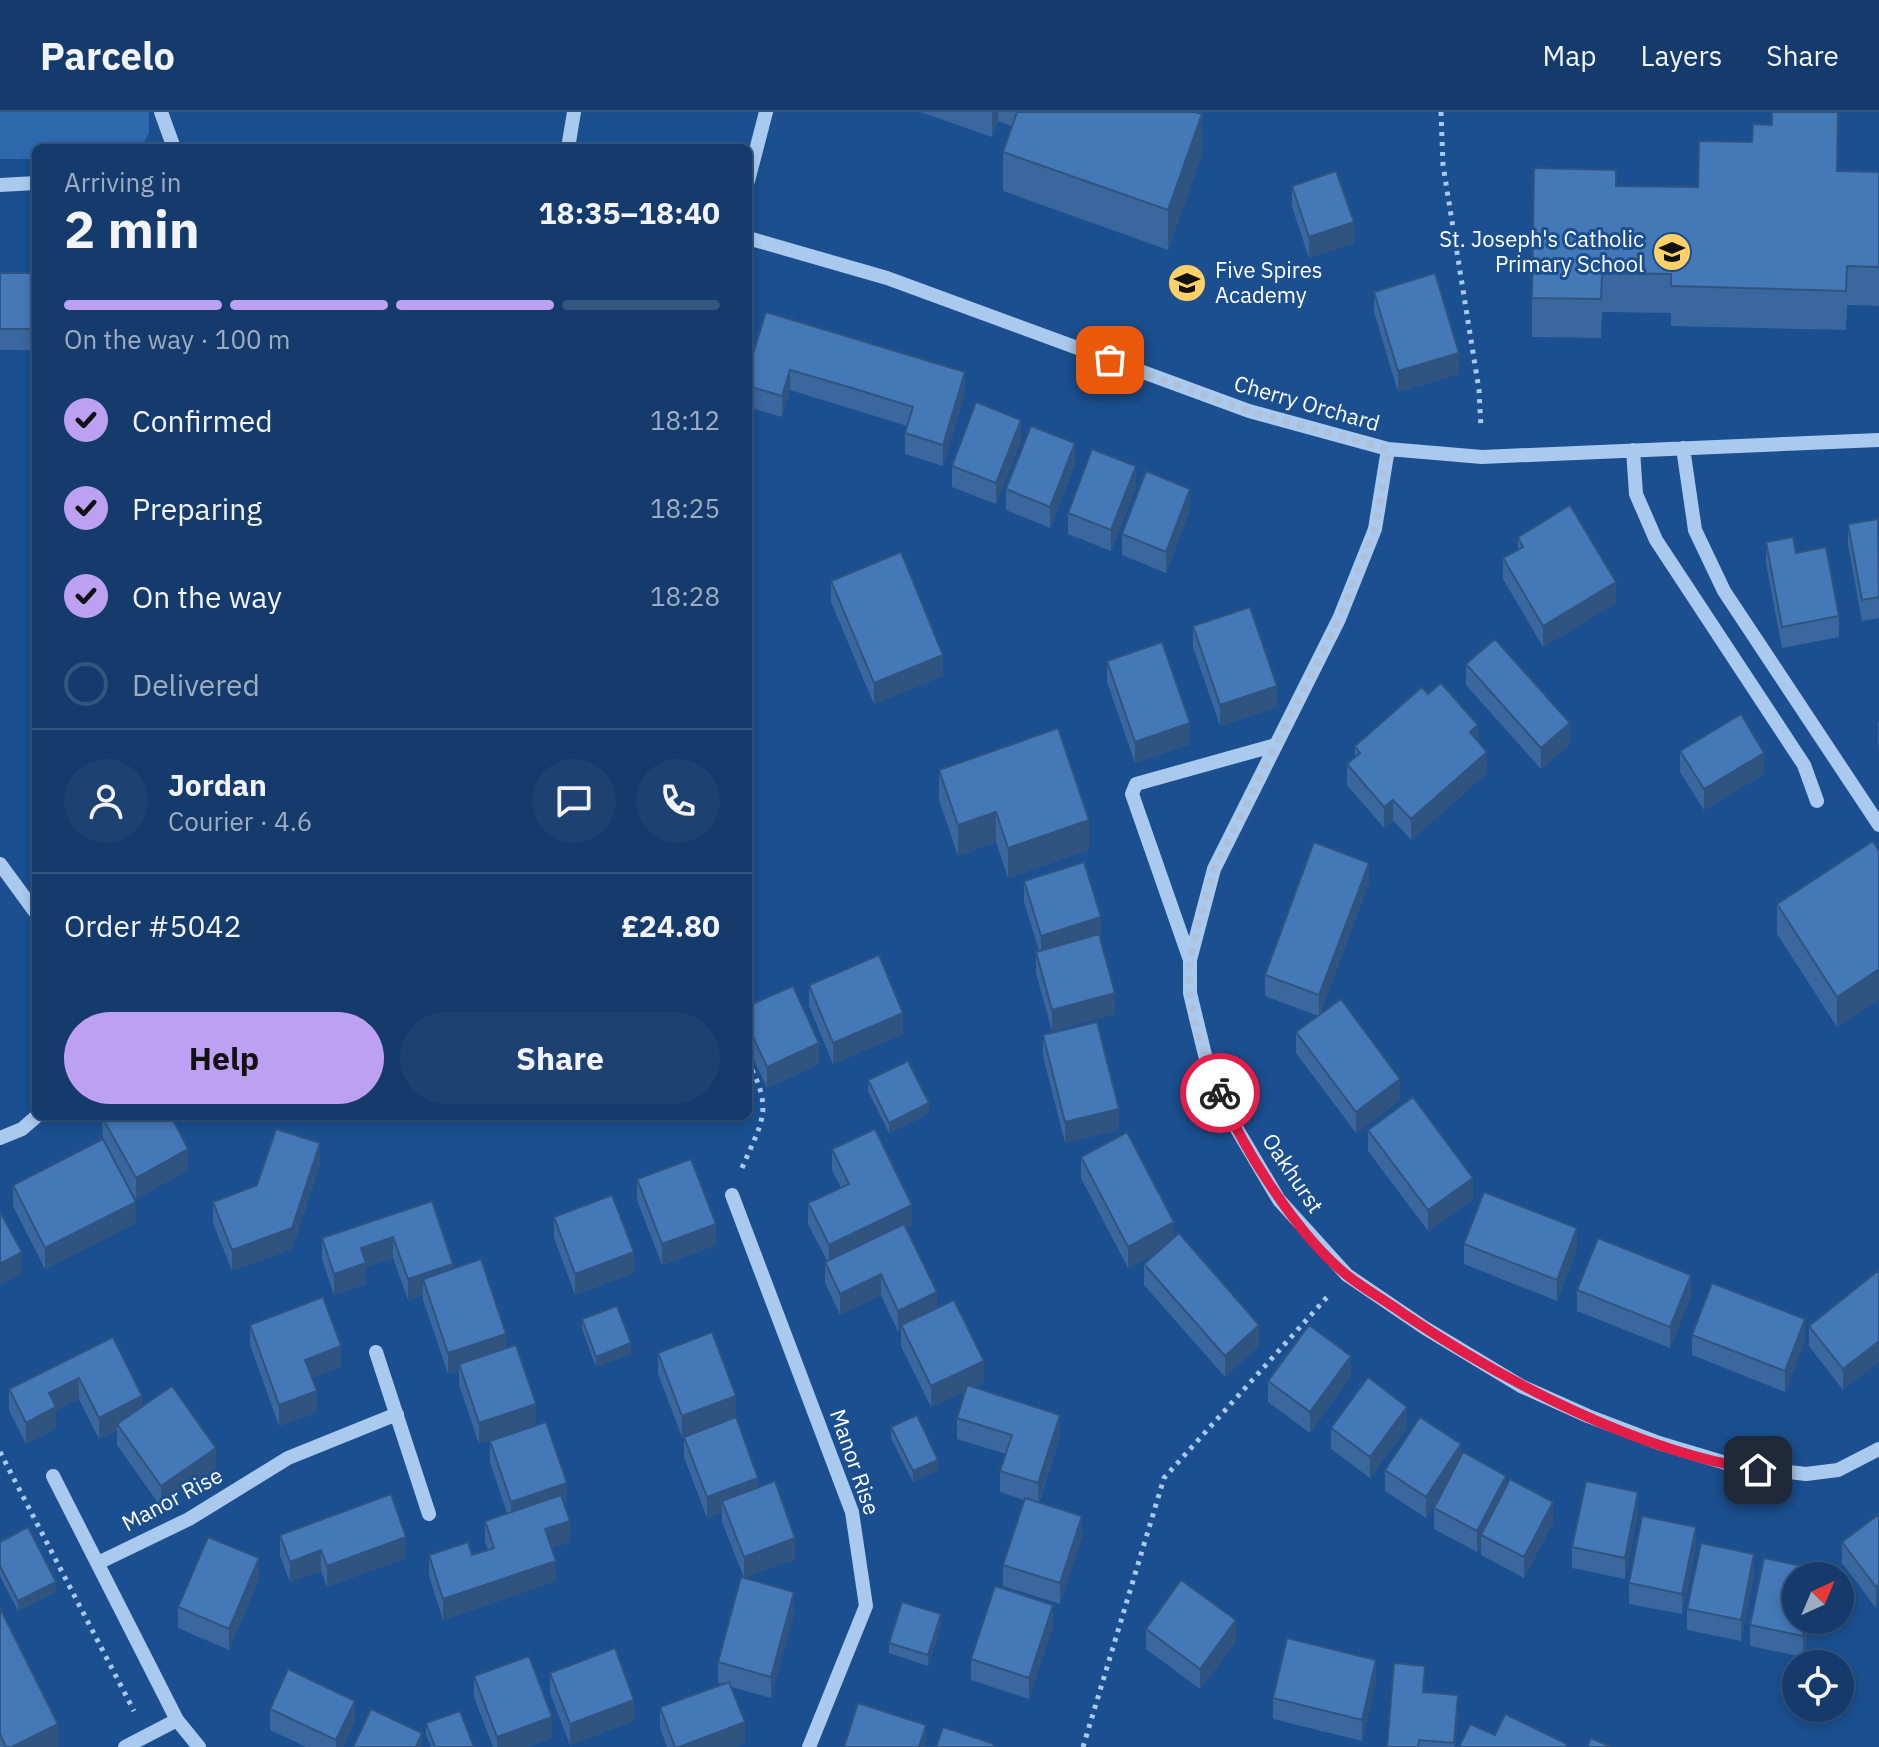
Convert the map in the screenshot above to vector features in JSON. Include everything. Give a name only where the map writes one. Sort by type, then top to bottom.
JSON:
[{"type":"street","points":[[161,112],[173,144]]},
{"type":"street","points":[[569,144],[574,112]]},
{"type":"street","points":[[752,166],[766,112]]},
{"type":"street","points":[[0,185],[32,183]]},
{"type":"street","name":"Cherry Orchard","points":[[752,239],[887,278],[1249,411],[1388,449],[1482,457],[1879,440]]},
{"type":"street","points":[[1683,448],[1695,530],[1724,591],[1879,825]]},
{"type":"street","name":"Oakhurst","points":[[1388,449],[1375,529],[1339,619],[1214,869],[1190,960],[1190,993],[1207,1063],[1228,1114],[1279,1200],[1347,1275],[1425,1328],[1521,1386],[1659,1443],[1736,1466],[1806,1474],[1838,1470],[1879,1449]]},
{"type":"street","points":[[1633,450],[1636,494],[1656,540],[1804,765],[1817,801]]},
{"type":"street","points":[[1190,960],[1132,794],[1136,784],[1276,745]]},
{"type":"street","points":[[0,864],[32,908]]},
{"type":"street","points":[[0,1138],[22,1129],[32,1120]]},
{"type":"street","name":"Manor Rise","points":[[732,1195],[852,1512],[864,1590],[866,1606],[809,1747]]},
{"type":"street","points":[[376,1352],[429,1514]]},
{"type":"street","name":"Manor Rise","points":[[98,1563],[189,1519],[288,1458],[397,1414]]},
{"type":"street","points":[[53,1476],[177,1720],[199,1747]]},
{"type":"street","points":[[125,1747],[177,1720]]},
{"type":"path","points":[[1441,112],[1443,165],[1479,390],[1482,457]]},
{"type":"path","points":[[732,1195],[764,1116],[760,1084],[752,1069]]},
{"type":"path","points":[[1083,1747],[1164,1478],[1347,1275]]},
{"type":"path","points":[[0,1452],[147,1736]]},
{"type":"shaded area","points":[[0,112],[149,112],[149,133],[142,144],[32,144],[32,159],[0,159]]},
{"type":"building","points":[[1017,112],[1202,114],[1168,210],[1003,152]]},
{"type":"building","points":[[1772,112],[1838,112],[1837,171],[1879,172],[1879,267],[1847,266],[1846,291],[1671,286],[1671,274],[1602,273],[1601,299],[1532,298],[1534,168],[1616,170],[1616,186],[1698,187],[1699,141],[1752,142],[1753,124],[1772,125]]},
{"type":"building","points":[[1336,171],[1354,222],[1309,237],[1292,186]]},
{"type":"building","points":[[0,273],[32,273],[32,329],[0,329]]},
{"type":"building","points":[[1435,273],[1459,353],[1398,371],[1374,292]]},
{"type":"building","points":[[766,312],[965,372],[943,445],[905,433],[913,407],[852,388],[790,370],[782,396],[752,387],[752,357]]},
{"type":"building","points":[[976,402],[1021,420],[996,483],[952,466]]},
{"type":"building","points":[[1031,426],[1075,443],[1050,507],[1006,489]]},
{"type":"building","points":[[1092,449],[1136,466],[1111,530],[1068,513]]},
{"type":"building","points":[[1146,471],[1190,489],[1166,552],[1122,534]]},
{"type":"building","points":[[1570,505],[1616,582],[1543,626],[1503,558],[1523,547],[1518,537]]},
{"type":"building","points":[[1878,519],[1879,597],[1862,600],[1848,524]]},
{"type":"building","points":[[1793,537],[1796,553],[1826,547],[1839,616],[1782,627],[1766,542]]},
{"type":"building","points":[[901,552],[943,655],[874,683],[831,581]]},
{"type":"building","points":[[1250,607],[1277,686],[1220,705],[1193,626]]},
{"type":"building","points":[[1495,639],[1570,723],[1541,748],[1466,664]]},
{"type":"building","points":[[1162,642],[1190,723],[1135,742],[1107,661]]},
{"type":"building","points":[[1441,683],[1478,725],[1470,732],[1487,752],[1411,819],[1393,800],[1384,807],[1347,764],[1360,753],[1355,746],[1422,687],[1428,694]]},
{"type":"building","points":[[1741,714],[1764,753],[1704,789],[1680,751]]},
{"type":"building","points":[[1058,728],[1089,820],[1008,848],[996,812],[958,825],[939,770]]},
{"type":"building","points":[[1873,841],[1879,851],[1879,969],[1837,997],[1777,904]]},
{"type":"building","points":[[1314,842],[1369,863],[1319,995],[1265,975]]},
{"type":"building","points":[[1084,862],[1101,917],[1041,936],[1024,881]]},
{"type":"building","points":[[1099,934],[1115,993],[1052,1010],[1036,952]]},
{"type":"building","points":[[879,955],[903,1013],[833,1043],[809,985]]},
{"type":"building","points":[[793,986],[819,1043],[767,1067],[752,1035],[752,1004]]},
{"type":"building","points":[[1341,999],[1400,1079],[1356,1112],[1296,1032]]},
{"type":"building","points":[[1097,1022],[1119,1109],[1065,1122],[1043,1035]]},
{"type":"building","points":[[908,1061],[929,1103],[889,1123],[868,1080]]},
{"type":"building","points":[[1413,1097],[1473,1178],[1428,1210],[1368,1130]]},
{"type":"building","points":[[104,1120],[173,1120],[188,1149],[136,1178]]},
{"type":"building","points":[[276,1129],[320,1143],[292,1228],[232,1250],[213,1202],[257,1185]]},
{"type":"building","points":[[875,1129],[912,1205],[829,1245],[808,1203],[849,1184],[832,1149]]},
{"type":"building","points":[[1127,1132],[1174,1222],[1128,1247],[1081,1157]]},
{"type":"building","points":[[103,1139],[136,1202],[45,1248],[13,1185]]},
{"type":"building","points":[[691,1159],[716,1224],[662,1244],[637,1179]]},
{"type":"building","points":[[1484,1192],[1577,1228],[1557,1280],[1464,1244]]},
{"type":"building","points":[[612,1195],[634,1252],[575,1274],[554,1217]]},
{"type":"building","points":[[432,1201],[453,1264],[408,1279],[393,1237],[361,1248],[366,1263],[334,1274],[322,1238]]},
{"type":"building","points":[[0,1212],[22,1252],[0,1264]]},
{"type":"building","points":[[904,1224],[937,1292],[898,1311],[881,1274],[840,1294],[825,1262]]},
{"type":"building","points":[[1179,1233],[1259,1325],[1225,1356],[1144,1264]]},
{"type":"building","points":[[1598,1238],[1691,1275],[1670,1327],[1577,1290]]},
{"type":"building","points":[[481,1259],[506,1334],[448,1353],[423,1279]]},
{"type":"building","points":[[1879,1270],[1879,1341],[1843,1369],[1809,1326]]},
{"type":"building","points":[[1712,1283],[1805,1319],[1785,1371],[1692,1335]]},
{"type":"building","points":[[323,1297],[341,1346],[305,1360],[317,1391],[279,1405],[250,1325]]},
{"type":"building","points":[[954,1300],[984,1361],[931,1386],[901,1325]]},
{"type":"building","points":[[617,1306],[631,1343],[596,1357],[582,1319]]},
{"type":"building","points":[[1309,1325],[1351,1356],[1310,1412],[1268,1381]]},
{"type":"building","points":[[712,1332],[736,1396],[682,1416],[658,1353]]},
{"type":"building","points":[[113,1337],[142,1396],[99,1418],[79,1378],[49,1393],[56,1407],[26,1423],[9,1389]]},
{"type":"building","points":[[516,1345],[536,1404],[479,1423],[459,1364]]},
{"type":"building","points":[[1368,1377],[1407,1407],[1370,1457],[1331,1428]]},
{"type":"building","points":[[967,1385],[1060,1415],[1038,1483],[1000,1471],[1012,1435],[957,1418]]},
{"type":"building","points":[[172,1386],[216,1448],[161,1486],[117,1424]]},
{"type":"building","points":[[917,1415],[938,1460],[913,1471],[891,1427]]},
{"type":"building","points":[[736,1417],[758,1478],[707,1497],[684,1437]]},
{"type":"building","points":[[1420,1417],[1461,1444],[1426,1497],[1385,1470]]},
{"type":"building","points":[[546,1422],[567,1483],[511,1502],[490,1441]]},
{"type":"building","points":[[1463,1452],[1506,1476],[1477,1531],[1434,1508]]},
{"type":"building","points":[[1510,1479],[1553,1502],[1524,1557],[1481,1535]]},
{"type":"building","points":[[775,1481],[795,1538],[744,1557],[722,1501]]},
{"type":"building","points":[[1586,1481],[1638,1492],[1625,1558],[1572,1547]]},
{"type":"building","points":[[391,1494],[406,1537],[327,1566],[321,1550],[290,1562],[280,1535]]},
{"type":"building","points":[[561,1495],[570,1521],[545,1529],[556,1561],[443,1599],[429,1555],[468,1542],[472,1555],[494,1548],[485,1521]]},
{"type":"building","points":[[1025,1498],[1082,1516],[1060,1583],[1003,1565]]},
{"type":"building","points":[[1879,1514],[1879,1584],[1876,1587],[1842,1542]]},
{"type":"building","points":[[1642,1516],[1696,1527],[1682,1594],[1629,1583]]},
{"type":"building","points":[[28,1527],[56,1582],[18,1601],[0,1566],[0,1542]]},
{"type":"building","points":[[208,1537],[259,1558],[229,1629],[178,1607]]},
{"type":"building","points":[[1701,1543],[1754,1554],[1741,1620],[1687,1609]]},
{"type":"building","points":[[1764,1558],[1783,1562],[1782,1632],[1750,1625]]},
{"type":"building","points":[[741,1577],[794,1592],[771,1677],[718,1662]]},
{"type":"building","points":[[1181,1580],[1236,1620],[1200,1669],[1146,1629]]},
{"type":"building","points":[[995,1586],[1053,1605],[1029,1678],[971,1659]]},
{"type":"building","points":[[902,1602],[941,1614],[928,1655],[889,1643]]},
{"type":"building","points":[[0,1608],[58,1724],[12,1747],[6,1747],[0,1734]]},
{"type":"building","points":[[1287,1638],[1376,1660],[1362,1720],[1273,1698]]},
{"type":"building","points":[[615,1648],[634,1700],[570,1724],[550,1673]]},
{"type":"building","points":[[529,1656],[552,1717],[497,1737],[474,1676]]},
{"type":"building","points":[[1394,1663],[1425,1666],[1423,1692],[1458,1695],[1454,1743],[1419,1740],[1418,1747],[1387,1747]]},
{"type":"building","points":[[288,1669],[355,1701],[336,1740],[270,1709]]},
{"type":"building","points":[[729,1682],[745,1722],[675,1747],[660,1707]]},
{"type":"building","points":[[858,1703],[926,1725],[919,1747],[844,1747]]},
{"type":"building","points":[[371,1709],[422,1733],[416,1747],[353,1747]]},
{"type":"building","points":[[460,1711],[474,1747],[435,1747],[426,1723]]},
{"type":"building","points":[[1505,1714],[1567,1744],[1565,1747],[1459,1747],[1470,1724],[1495,1735]]},
{"type":"building","points":[[943,1727],[994,1744],[993,1747],[936,1747]]},
{"type":"building","points":[[1591,1738],[1611,1747],[1587,1747]]},
{"type":"way so far","points":[[1110,360],[1249,411],[1388,449],[1375,529],[1339,619],[1214,869],[1190,960],[1190,993],[1207,1063],[1220,1093]]},
{"type":"place","name":"St. Joseph's Catholic Primary School","points":[[1672,252]]},
{"type":"place","name":"Five Spires Academy","points":[[1187,283]]},
{"type":"route","points":[[1220,1093],[1228,1114],[1279,1200],[1347,1275],[1425,1328],[1521,1386],[1659,1443],[1758,1470]]}]
